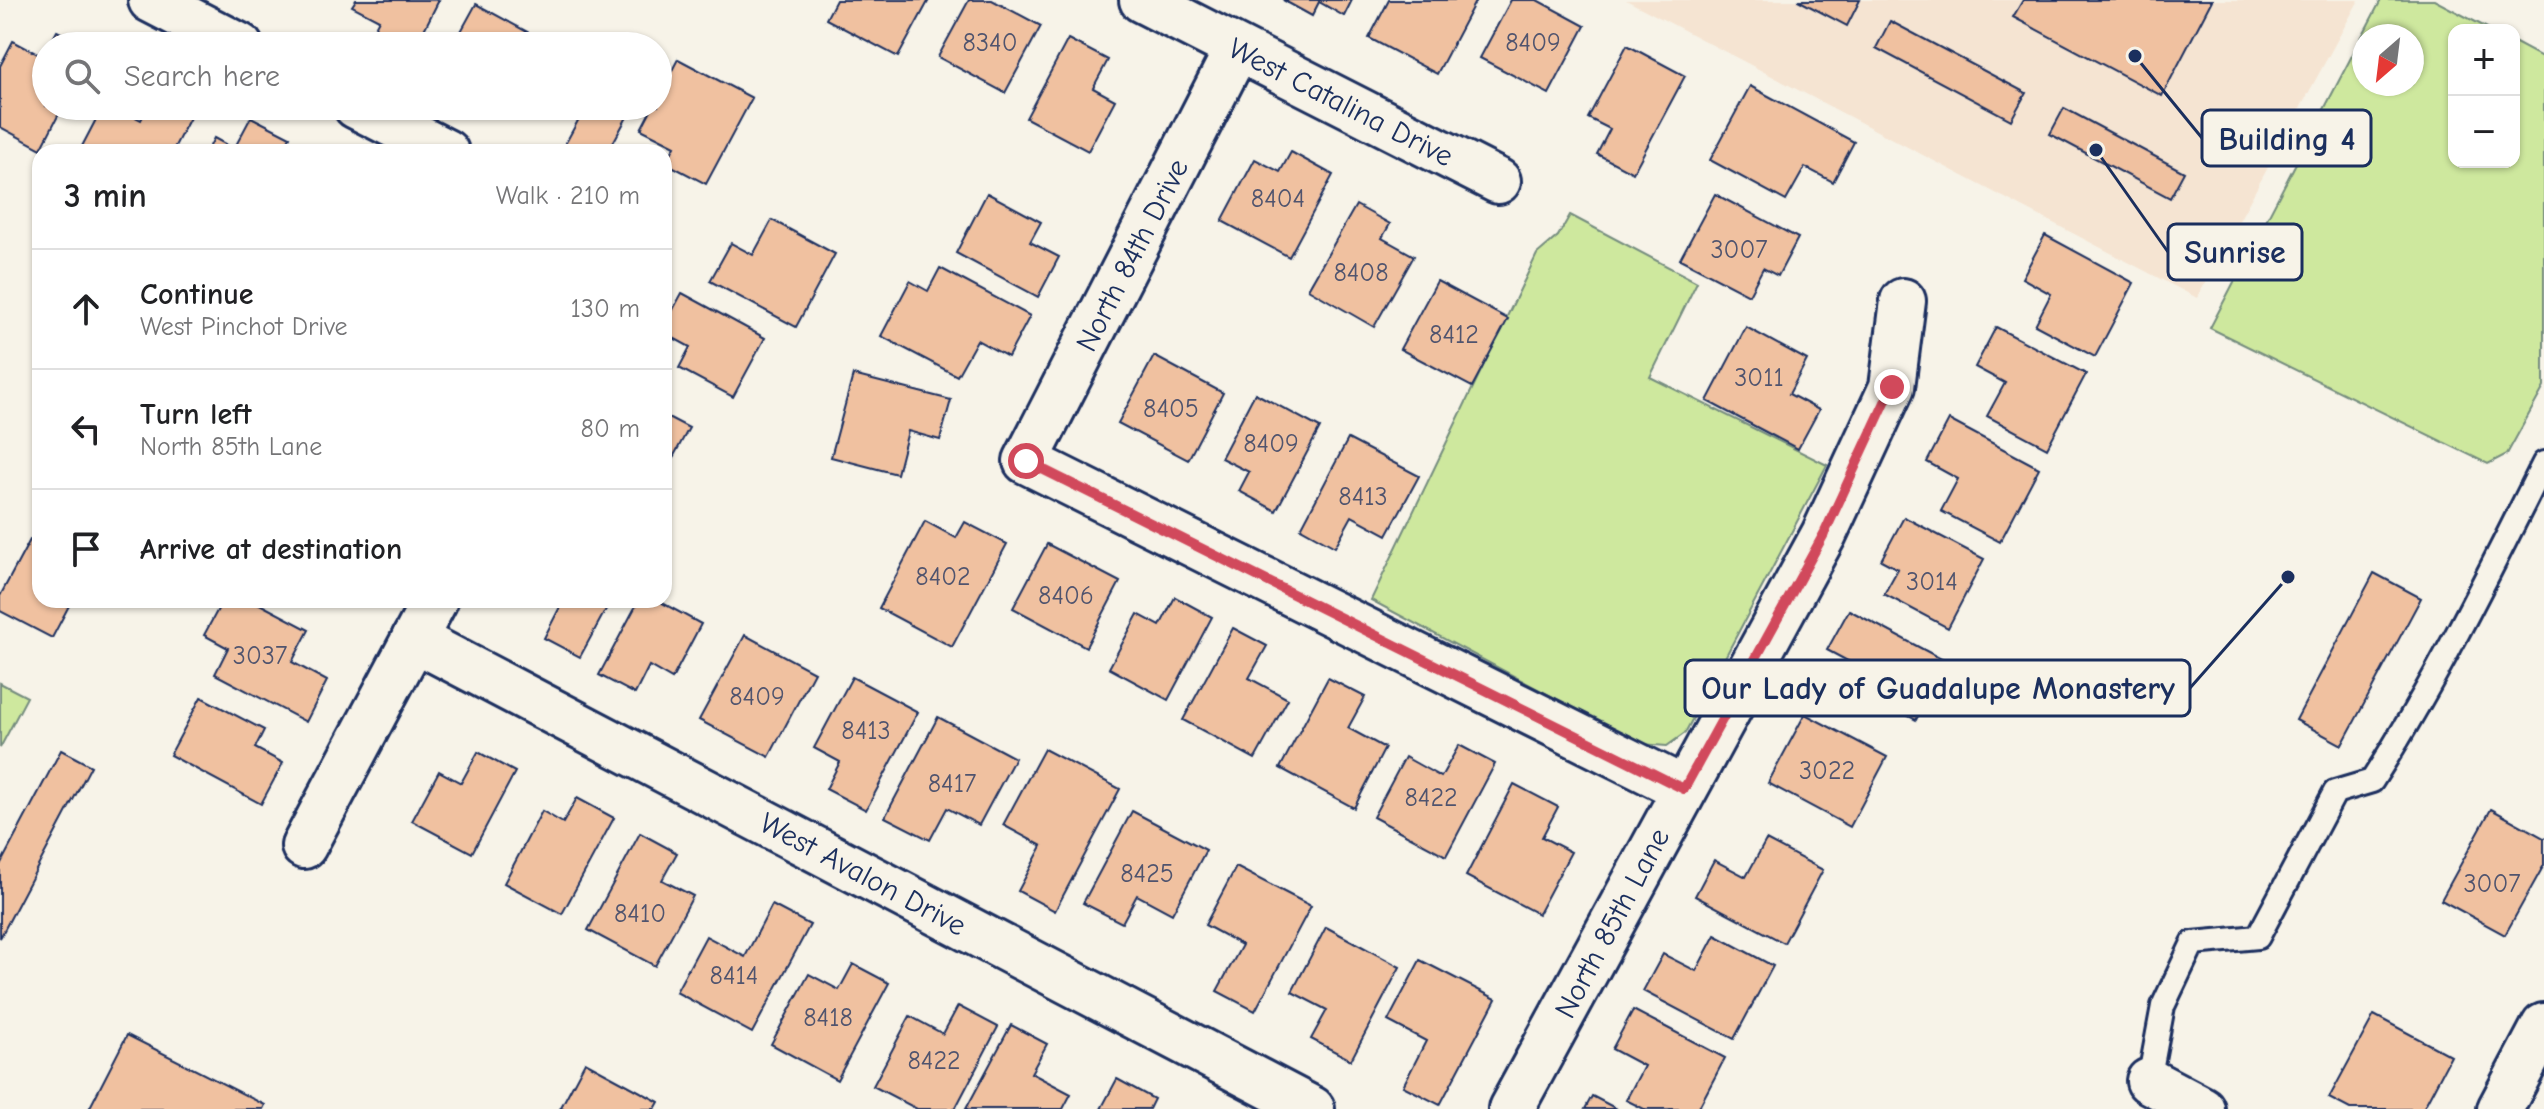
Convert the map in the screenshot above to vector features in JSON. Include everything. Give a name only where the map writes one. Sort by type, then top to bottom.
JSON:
[{"type":"street","name":"West Catalina Drive","points":[[1142,0],[1498,181]]},
{"type":"street","points":[[153,1],[213,32]]},
{"type":"street","name":"North 84th Drive","points":[[1237,49],[1026,461],[1684,789]]},
{"type":"street","points":[[383,120],[430,144]]},
{"type":"street","name":"North 85th Lane","points":[[1511,1109],[1824,534],[1892,387],[1903,301]]},
{"type":"street","points":[[304,846],[431,608]]},
{"type":"street","name":"West Avalon Drive","points":[[414,639],[1312,1109]]},
{"type":"street","points":[[2500,1109],[2544,1026]]},
{"type":"street","points":[[2149,1081],[2202,1109]]},
{"type":"lane","points":[[2149,1081],[2163,1006],[2193,943],[2258,937],[2335,792],[2372,781],[2405,729],[2544,463]]},
{"type":"shaded area","points":[[1626,0],[2359,0],[2197,298]]},
{"type":"green space","points":[[2381,0],[2434,0],[2480,24],[2448,24],[2448,168],[2520,168],[2520,45],[2544,58],[2544,387],[2507,454],[2488,464],[2210,328],[2352,56],[2352,96],[2424,96],[2424,24],[2368,24]]},
{"type":"green space","points":[[1570,215],[1697,282],[1650,377],[1827,465],[1685,733],[1667,746],[1641,744],[1371,600],[1537,254],[1558,236]]},
{"type":"green space","points":[[0,683],[27,697],[0,748]]},
{"type":"building","points":[[356,0],[439,0],[423,32],[373,32],[379,20],[352,6]]},
{"type":"building","points":[[836,0],[929,0],[898,57],[826,19]]},
{"type":"building","points":[[969,0],[992,0],[1041,26],[1005,93],[938,57]]},
{"type":"building","points":[[1283,0],[1352,0],[1344,16],[1319,2],[1312,16]]},
{"type":"building","points":[[1389,0],[1476,0],[1437,74],[1369,38]]},
{"type":"building","points":[[1511,0],[1537,0],[1585,26],[1549,94],[1480,58]]},
{"type":"building","points":[[1798,0],[1860,0],[1847,26]]},
{"type":"building","points":[[2023,0],[2212,0],[2162,96],[2013,17]]},
{"type":"building","points":[[476,4],[527,32],[461,32]]},
{"type":"building","points":[[1890,21],[2026,93],[2011,120],[1876,48]]},
{"type":"building","points":[[1068,39],[1108,60],[1093,88],[1115,100],[1088,151],[1026,118]]},
{"type":"building","points":[[13,41],[32,51],[32,120],[56,120],[44,144],[32,144],[0,127],[0,66]]},
{"type":"building","points":[[1627,45],[1685,76],[1633,173],[1597,154],[1610,129],[1588,118]]},
{"type":"building","points":[[678,59],[752,98],[706,184],[672,166],[675,146],[641,129],[646,120],[672,120],[672,70]]},
{"type":"building","points":[[1750,86],[1854,142],[1833,182],[1805,167],[1786,201],[1710,160]]},
{"type":"building","points":[[2064,108],[2184,172],[2170,198],[2050,134]]},
{"type":"building","points":[[96,120],[189,120],[176,144],[83,144]]},
{"type":"building","points":[[249,120],[257,120],[290,137],[286,144],[237,144]]},
{"type":"building","points":[[578,120],[625,120],[612,144],[565,144]]},
{"type":"building","points":[[214,138],[225,144],[211,144]]},
{"type":"building","points":[[1291,152],[1333,175],[1289,257],[1222,221],[1255,159],[1280,172]]},
{"type":"building","points":[[987,193],[1041,222],[1030,242],[1059,257],[1038,297],[956,253]]},
{"type":"building","points":[[1715,194],[1798,238],[1778,276],[1763,268],[1749,295],[1680,259]]},
{"type":"building","points":[[1356,205],[1390,224],[1382,238],[1414,256],[1374,327],[1308,289]]},
{"type":"building","points":[[772,220],[835,254],[796,327],[710,281],[731,243],[753,255]]},
{"type":"building","points":[[2045,235],[2134,283],[2095,357],[2035,325],[2051,294],[2022,278]]},
{"type":"building","points":[[940,268],[1030,316],[1008,357],[977,340],[957,376],[881,336],[910,281],[928,291]]},
{"type":"building","points":[[1437,281],[1508,319],[1472,387],[1400,349]]},
{"type":"building","points":[[682,293],[765,338],[733,397],[679,368],[690,347],[672,337],[672,311]]},
{"type":"building","points":[[1746,327],[1807,360],[1789,394],[1819,410],[1798,449],[1707,401]]},
{"type":"building","points":[[1996,327],[2086,374],[2047,448],[1987,416],[2005,383],[1975,367]]},
{"type":"building","points":[[1154,356],[1223,393],[1188,460],[1118,423]]},
{"type":"building","points":[[853,375],[951,400],[940,440],[908,431],[897,474],[831,457]]},
{"type":"building","points":[[1255,393],[1320,428],[1276,511],[1239,491],[1249,472],[1221,458]]},
{"type":"building","points":[[672,419],[689,428],[672,459]]},
{"type":"building","points":[[1949,420],[2039,468],[2000,542],[1941,511],[1958,479],[1927,462]]},
{"type":"building","points":[[1348,439],[1419,476],[1387,535],[1352,516],[1335,547],[1301,528]]},
{"type":"building","points":[[1904,517],[1984,559],[1948,628],[1884,594],[1898,569],[1881,560]]},
{"type":"building","points":[[925,521],[956,538],[965,522],[1007,544],[952,647],[879,608]]},
{"type":"building","points":[[30,540],[32,608],[68,608],[52,638],[0,611],[0,596]]},
{"type":"building","points":[[1047,544],[1120,582],[1086,647],[1013,608]]},
{"type":"building","points":[[2374,573],[2421,598],[2342,745],[2296,720]]},
{"type":"building","points":[[1175,597],[1212,617],[1168,700],[1109,668],[1138,614],[1160,626]]},
{"type":"building","points":[[219,608],[267,608],[309,630],[292,662],[327,681],[306,722],[215,674],[228,648],[204,635]]},
{"type":"building","points":[[559,608],[607,608],[580,657],[544,638]]},
{"type":"building","points":[[635,608],[672,608],[701,624],[672,679],[649,666],[635,694],[599,675]]},
{"type":"building","points":[[1849,610],[1947,662],[1916,720],[1847,684],[1857,666],[1827,650]]},
{"type":"building","points":[[1233,628],[1267,646],[1249,678],[1288,699],[1255,759],[1183,720]]},
{"type":"building","points":[[745,635],[814,672],[769,757],[699,720]]},
{"type":"building","points":[[852,677],[918,712],[866,810],[826,789],[840,762],[814,748]]},
{"type":"building","points":[[1328,678],[1365,697],[1348,728],[1385,748],[1354,808],[1280,768]]},
{"type":"building","points":[[201,697],[264,730],[255,748],[283,763],[261,804],[170,755]]},
{"type":"building","points":[[1805,714],[1887,757],[1850,827],[1768,783]]},
{"type":"building","points":[[938,717],[1015,758],[979,825],[947,808],[930,840],[885,817]]},
{"type":"building","points":[[1459,745],[1495,764],[1446,856],[1373,817],[1405,757],[1441,777]]},
{"type":"building","points":[[1044,749],[1120,789],[1055,911],[1018,891],[1042,846],[1003,825]]},
{"type":"building","points":[[61,750],[91,766],[0,938],[0,865]]},
{"type":"building","points":[[478,752],[515,772],[472,853],[412,821],[439,771],[461,783]]},
{"type":"building","points":[[1514,784],[1558,807],[1542,837],[1571,852],[1538,914],[1466,876]]},
{"type":"building","points":[[577,798],[614,818],[562,914],[504,883],[542,811],[563,823]]},
{"type":"building","points":[[2491,809],[2544,838],[2544,865],[2505,935],[2441,900]]},
{"type":"building","points":[[1132,811],[1206,850],[1172,914],[1137,895],[1122,923],[1083,903]]},
{"type":"building","points":[[640,833],[677,853],[662,880],[693,896],[655,966],[588,930]]},
{"type":"building","points":[[1766,840],[1823,870],[1784,943],[1695,896],[1714,860],[1746,877]]},
{"type":"building","points":[[1236,867],[1311,906],[1255,1011],[1217,991],[1242,945],[1205,925]]},
{"type":"building","points":[[772,905],[810,925],[752,1033],[676,992],[706,936],[745,957]]},
{"type":"building","points":[[1326,927],[1400,967],[1351,1060],[1311,1039],[1327,1010],[1292,992]]},
{"type":"building","points":[[1715,935],[1773,966],[1734,1039],[1643,991],[1663,954],[1696,971]]},
{"type":"building","points":[[1420,960],[1496,999],[1440,1105],[1403,1086],[1426,1041],[1388,1021]]},
{"type":"building","points":[[853,964],[889,983],[837,1080],[771,1044],[809,974],[839,990]]},
{"type":"building","points":[[958,1006],[998,1027],[955,1109],[917,1109],[873,1086],[910,1016],[943,1034]]},
{"type":"building","points":[[1633,1010],[1725,1058],[1698,1109],[1644,1109],[1626,1100],[1644,1066],[1612,1049]]},
{"type":"building","points":[[2374,1015],[2451,1056],[2423,1109],[2350,1109],[2329,1098]]},
{"type":"building","points":[[1011,1025],[1047,1044],[1031,1073],[1071,1094],[1063,1109],[966,1109]]},
{"type":"building","points":[[127,1035],[265,1105],[263,1109],[89,1109]]},
{"type":"building","points":[[585,1062],[659,1102],[655,1109],[560,1109]]},
{"type":"building","points":[[1117,1079],[1154,1099],[1149,1109],[1101,1109]]},
{"type":"building","points":[[1592,1096],[1617,1109],[1585,1109]]},
{"type":"place","name":"Building 4","points":[[2135,56]]},
{"type":"place","name":"Sunrise","points":[[2096,150]]},
{"type":"place","name":"Our Lady of Guadalupe Monastery","points":[[2288,577]]},
{"type":"route","points":[[1026,461],[1684,789],[1824,534],[1892,387]]}]
